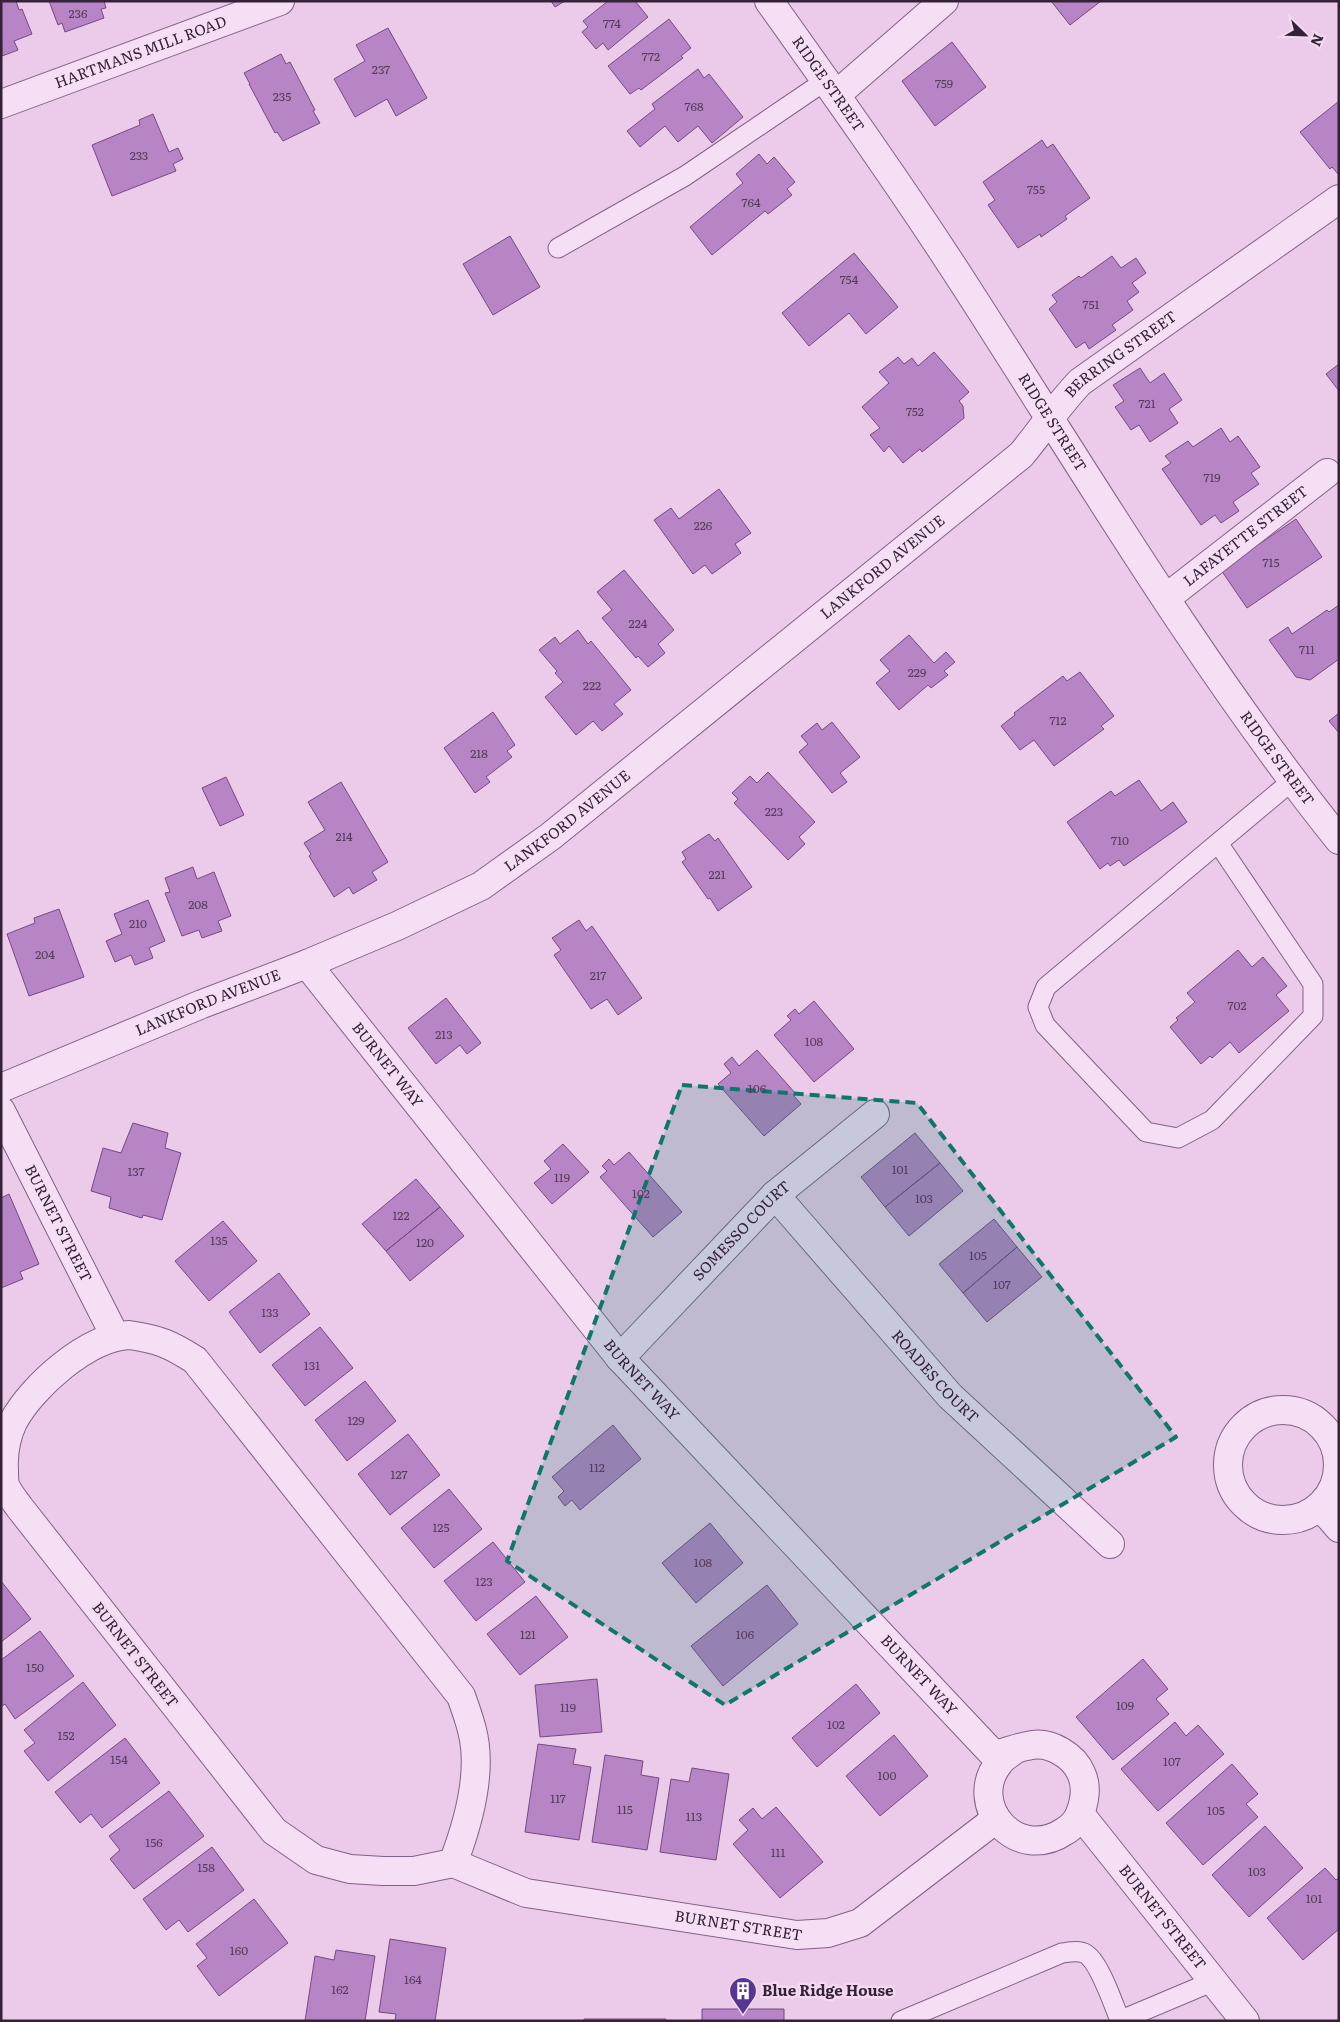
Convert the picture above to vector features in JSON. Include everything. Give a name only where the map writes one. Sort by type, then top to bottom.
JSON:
[{"type":"street","name":"HARTMANS MILL ROAD","points":[[1,104],[280,1]]},
{"type":"street","name":"RIDGE STREET","points":[[769,1],[965,285],[1050,420],[1209,664],[1339,840]]},
{"type":"street","points":[[830,88],[944,1]]},
{"type":"street","name":"BERRING STREET","points":[[1050,420],[1058,407],[1080,382],[1335,202]]},
{"type":"street","name":"LANKFORD AVENUE","points":[[1,1088],[202,1004],[397,926],[481,886],[551,836],[1021,455],[1050,420]]},
{"type":"street","name":"LAFAYETTE STREET","points":[[1166,598],[1327,473]]},
{"type":"street","name":"BURNET WAY","points":[[306,964],[620,1358],[994,1755],[1013,1751]]},
{"type":"street","name":"BURNET STREET","points":[[1,1111],[115,1336]]},
{"type":"street","name":"SOMESSO COURT","points":[[620,1358],[774,1196],[874,1114]]},
{"type":"street","name":"ROADES COURT","points":[[774,1196],[950,1396],[1110,1544]]},
{"type":"street","name":"BURNET STREET","points":[[453,1863],[466,1828],[475,1766],[473,1732],[461,1696],[195,1360],[171,1345],[151,1338],[115,1336],[90,1348],[54,1371],[14,1420],[7,1438],[4,1459],[5,1485],[20,1508],[274,1831],[316,1860],[350,1868],[383,1871],[414,1871],[453,1863],[526,1893],[798,1934],[828,1933],[860,1923],[996,1820]]},
{"type":"street","points":[[1321,1507],[1339,1528]]},
{"type":"street","points":[[1033,1744],[1053,1747],[1070,1758],[1082,1774],[1085,1794],[1080,1814],[1070,1828],[1056,1837],[1040,1841],[1023,1840],[1007,1832],[996,1820],[989,1801],[990,1781],[998,1763],[1013,1751],[1033,1744]]},
{"type":"street","name":"BURNET STREET","points":[[1080,1814],[1245,2021]]},
{"type":"lane","points":[[558,248],[685,176],[830,88]]},
{"type":"lane","points":[[1218,843],[1313,984],[1313,1016],[1212,1120],[1178,1138],[1146,1132],[1045,1025],[1038,1007],[1046,987],[1293,780]]},
{"type":"lane","points":[[901,2021],[1062,1953],[1077,1952],[1086,1955],[1096,1966],[1120,2021],[1214,1981]]},
{"type":"highlighted area","points":[[682,1085],[917,1103],[1176,1437],[725,1705],[507,1561]]},
{"type":"building","points":[[1,1],[16,1],[19,10],[22,9],[32,34],[14,41],[18,50],[2,56]]},
{"type":"building","points":[[49,1],[104,1],[106,8],[101,9],[104,18],[65,32],[62,23],[58,25]]},
{"type":"building","points":[[551,1],[565,1],[555,7]]},
{"type":"building","points":[[608,1],[635,1],[648,17],[608,50],[603,43],[596,49],[582,32],[588,27],[583,21]]},
{"type":"building","points":[[1051,1],[1101,1],[1070,25]]},
{"type":"building","points":[[669,19],[691,48],[681,56],[683,58],[641,90],[639,88],[630,94],[608,66]]},
{"type":"building","points":[[388,28],[427,98],[396,116],[387,99],[355,117],[334,79],[365,61],[356,45]]},
{"type":"building","points":[[952,42],[986,87],[935,126],[902,81]]},
{"type":"building","points":[[281,54],[286,64],[290,62],[320,123],[283,141],[277,132],[275,133],[244,73]]},
{"type":"building","points":[[698,69],[704,78],[709,74],[743,117],[712,143],[698,126],[678,142],[665,126],[640,147],[627,131],[655,109],[652,104]]},
{"type":"building","points":[[1338,102],[1339,175],[1332,167],[1330,169],[1300,132]]},
{"type":"building","points":[[153,114],[169,152],[178,148],[183,159],[173,164],[176,171],[112,196],[92,145],[140,125],[139,120]]},
{"type":"building","points":[[1042,140],[1047,148],[1053,144],[1090,198],[1065,216],[1067,219],[1041,237],[1040,234],[1018,248],[988,205],[995,200],[983,182]]},
{"type":"building","points":[[759,154],[767,164],[774,157],[795,182],[787,189],[792,195],[768,214],[765,211],[712,255],[690,227],[743,183],[736,174]]},
{"type":"building","points":[[510,236],[540,287],[493,315],[463,264]]},
{"type":"building","points":[[854,253],[898,307],[866,334],[849,313],[809,346],[782,313]]},
{"type":"building","points":[[1112,256],[1121,268],[1136,258],[1146,273],[1132,283],[1139,292],[1127,301],[1133,310],[1112,325],[1116,330],[1089,349],[1085,342],[1076,348],[1049,309],[1057,302],[1052,295],[1079,276],[1081,278]]},
{"type":"building","points":[[934,352],[969,392],[959,401],[963,406],[964,418],[922,452],[920,449],[903,463],[889,446],[884,452],[870,435],[880,428],[862,407],[889,383],[879,372],[898,357],[904,364],[912,358],[918,366]]},
{"type":"building","points":[[1339,364],[1339,391],[1326,374]]},
{"type":"building","points":[[1140,368],[1150,383],[1164,373],[1182,400],[1169,409],[1178,423],[1150,442],[1139,425],[1131,430],[1115,407],[1124,401],[1113,385]]},
{"type":"building","points":[[1221,428],[1230,442],[1238,436],[1260,467],[1251,473],[1259,484],[1233,502],[1239,511],[1221,523],[1215,515],[1201,525],[1162,469],[1171,463],[1165,456],[1188,441],[1193,447]]},
{"type":"building","points":[[719,489],[751,533],[735,544],[741,553],[712,574],[705,565],[693,574],[654,520],[671,508],[679,519]]},
{"type":"building","points":[[1296,519],[1322,557],[1247,608],[1221,570]]},
{"type":"building","points":[[624,570],[674,630],[658,644],[665,653],[648,667],[638,656],[636,658],[602,618],[612,610],[597,592]]},
{"type":"building","points":[[1339,605],[1339,659],[1310,680],[1296,677],[1269,640],[1288,627],[1292,634],[1327,610],[1329,612]]},
{"type":"building","points":[[578,630],[588,644],[591,641],[631,690],[614,704],[623,714],[602,731],[593,721],[576,735],[545,697],[563,682],[555,673],[557,671],[539,650],[555,637],[560,644]]},
{"type":"building","points":[[909,635],[934,663],[946,652],[955,662],[944,671],[948,675],[931,688],[928,685],[899,710],[876,683],[890,671],[880,660]]},
{"type":"building","points":[[1080,672],[1114,716],[1101,726],[1104,729],[1054,766],[1034,740],[1020,750],[1001,726],[1015,715],[1014,713],[1063,676],[1067,681]]},
{"type":"building","points":[[493,712],[515,745],[507,751],[512,757],[486,777],[490,782],[475,793],[444,748]]},
{"type":"building","points":[[1339,713],[1339,733],[1329,721]]},
{"type":"building","points":[[832,722],[860,757],[840,773],[847,782],[832,793],[799,752],[808,744],[801,736],[817,723],[822,730]]},
{"type":"building","points":[[768,772],[815,822],[799,837],[805,844],[788,860],[734,803],[738,799],[732,793],[750,776],[757,783]]},
{"type":"building","points":[[226,777],[244,815],[220,826],[202,788]]},
{"type":"building","points":[[1139,780],[1161,811],[1173,802],[1187,822],[1124,866],[1119,860],[1110,866],[1108,863],[1100,869],[1067,822],[1111,791],[1115,796]]},
{"type":"building","points":[[341,782],[388,862],[372,872],[377,880],[353,894],[349,887],[334,897],[309,856],[311,854],[304,843],[325,830],[308,802]]},
{"type":"building","points":[[709,834],[715,841],[718,838],[752,887],[718,911],[682,862],[686,859],[682,852]]},
{"type":"building","points":[[193,867],[197,879],[214,872],[231,916],[218,921],[222,931],[202,938],[199,930],[182,936],[165,893],[170,892],[165,878]]},
{"type":"building","points":[[148,900],[165,941],[149,948],[153,958],[135,965],[131,955],[115,962],[106,941],[122,934],[114,914]]},
{"type":"building","points":[[59,909],[84,977],[29,996],[7,934],[35,923],[34,918]]},
{"type":"building","points":[[579,920],[586,931],[592,926],[642,998],[618,1015],[607,999],[591,1009],[554,955],[561,950],[552,938]]},
{"type":"building","points":[[1238,950],[1252,967],[1263,957],[1287,986],[1276,995],[1289,1011],[1239,1053],[1230,1042],[1212,1058],[1210,1056],[1201,1064],[1170,1027],[1178,1020],[1176,1018],[1195,1002],[1187,993]]},
{"type":"building","points":[[446,998],[481,1043],[467,1054],[460,1045],[436,1064],[408,1028]]},
{"type":"building","points":[[814,1001],[854,1049],[814,1082],[774,1035],[791,1020],[787,1016],[795,1009],[799,1014]]},
{"type":"building","points":[[757,1050],[796,1094],[794,1096],[801,1104],[764,1136],[718,1084],[731,1073],[724,1064],[732,1057],[739,1066]]},
{"type":"building","points":[[133,1123],[168,1133],[165,1148],[181,1153],[162,1220],[143,1215],[142,1218],[109,1208],[111,1197],[91,1191],[103,1148],[121,1153]]},
{"type":"building","points":[[915,1133],[940,1163],[885,1207],[861,1177]]},
{"type":"building","points":[[563,1144],[589,1172],[552,1204],[534,1183],[551,1169],[544,1161]]},
{"type":"building","points":[[629,1152],[682,1212],[653,1237],[600,1177],[607,1171],[602,1166],[609,1159],[614,1165]]},
{"type":"building","points":[[940,1163],[963,1191],[909,1236],[885,1207]]},
{"type":"building","points":[[416,1179],[440,1207],[386,1251],[362,1224]]},
{"type":"building","points":[[9,1194],[39,1264],[20,1272],[23,1279],[1,1288],[1,1198]]},
{"type":"building","points":[[440,1207],[464,1236],[410,1281],[386,1251]]},
{"type":"building","points":[[994,1219],[1017,1247],[963,1293],[939,1264]]},
{"type":"building","points":[[223,1221],[257,1261],[209,1301],[175,1261]]},
{"type":"building","points":[[1017,1247],[1042,1277],[987,1322],[963,1293]]},
{"type":"building","points":[[279,1273],[310,1314],[260,1353],[229,1312]]},
{"type":"building","points":[[320,1327],[353,1368],[305,1406],[272,1365]]},
{"type":"building","points":[[365,1381],[396,1421],[347,1461],[315,1420]]},
{"type":"building","points":[[613,1425],[641,1459],[580,1510],[572,1500],[565,1506],[558,1497],[564,1491],[552,1477]]},
{"type":"building","points":[[408,1434],[440,1475],[390,1515],[358,1474]]},
{"type":"building","points":[[449,1489],[482,1529],[434,1568],[401,1528]]},
{"type":"building","points":[[710,1523],[743,1563],[696,1603],[662,1563]]},
{"type":"building","points":[[493,1542],[525,1582],[476,1621],[444,1581]]},
{"type":"building","points":[[1,1581],[31,1619],[1,1642]]},
{"type":"building","points":[[767,1585],[798,1624],[723,1686],[691,1646]]},
{"type":"building","points":[[536,1596],[568,1637],[520,1675],[487,1634]]},
{"type":"building","points":[[40,1631],[74,1676],[15,1719],[5,1704],[1,1707],[1,1660]]},
{"type":"building","points":[[1143,1659],[1168,1689],[1156,1699],[1169,1714],[1113,1760],[1076,1717]]},
{"type":"building","points":[[597,1679],[602,1732],[540,1737],[535,1685]]},
{"type":"building","points":[[83,1682],[116,1725],[48,1781],[24,1751],[35,1743],[24,1730]]},
{"type":"building","points":[[856,1684],[880,1713],[817,1767],[792,1738]]},
{"type":"building","points":[[1175,1722],[1186,1736],[1198,1725],[1224,1754],[1158,1811],[1121,1769]]},
{"type":"building","points":[[894,1735],[928,1776],[880,1816],[846,1776]]},
{"type":"building","points":[[125,1738],[160,1783],[102,1828],[91,1814],[80,1823],[55,1792]]},
{"type":"building","points":[[538,1744],[576,1749],[573,1764],[591,1767],[579,1840],[525,1832]]},
{"type":"building","points":[[605,1755],[643,1761],[641,1775],[659,1778],[647,1850],[592,1842]]},
{"type":"building","points":[[1232,1764],[1258,1794],[1246,1804],[1258,1817],[1203,1865],[1166,1823]]},
{"type":"building","points":[[692,1768],[729,1774],[716,1860],[660,1852],[671,1779],[689,1782]]},
{"type":"building","points":[[169,1791],[204,1836],[134,1889],[110,1859],[120,1850],[109,1836]]},
{"type":"building","points":[[776,1807],[823,1862],[780,1898],[733,1844],[748,1830],[739,1820],[753,1808],[762,1819]]},
{"type":"building","points":[[1265,1826],[1303,1868],[1249,1917],[1212,1875]]},
{"type":"building","points":[[212,1847],[244,1890],[188,1932],[179,1920],[166,1930],[143,1899]]},
{"type":"building","points":[[1325,1868],[1336,1880],[1339,1878],[1339,1929],[1303,1960],[1267,1918]]},
{"type":"building","points":[[254,1899],[288,1943],[219,1996],[197,1966],[207,1958],[196,1944]]},
{"type":"building","points":[[390,1939],[446,1948],[435,2021],[395,2021],[396,2014],[379,2012]]},
{"type":"building","points":[[336,1950],[375,1956],[365,2021],[305,2021],[315,1956],[334,1960]]},
{"type":"building","name":"Blue Ridge House","points":[[702,2009],[784,2009],[784,2021],[702,2021]]},
{"type":"building","points":[[584,2019],[666,2019],[666,2021],[584,2021]]},
{"type":"place","name":"Blue Ridge House","points":[[743,2015]]}]
